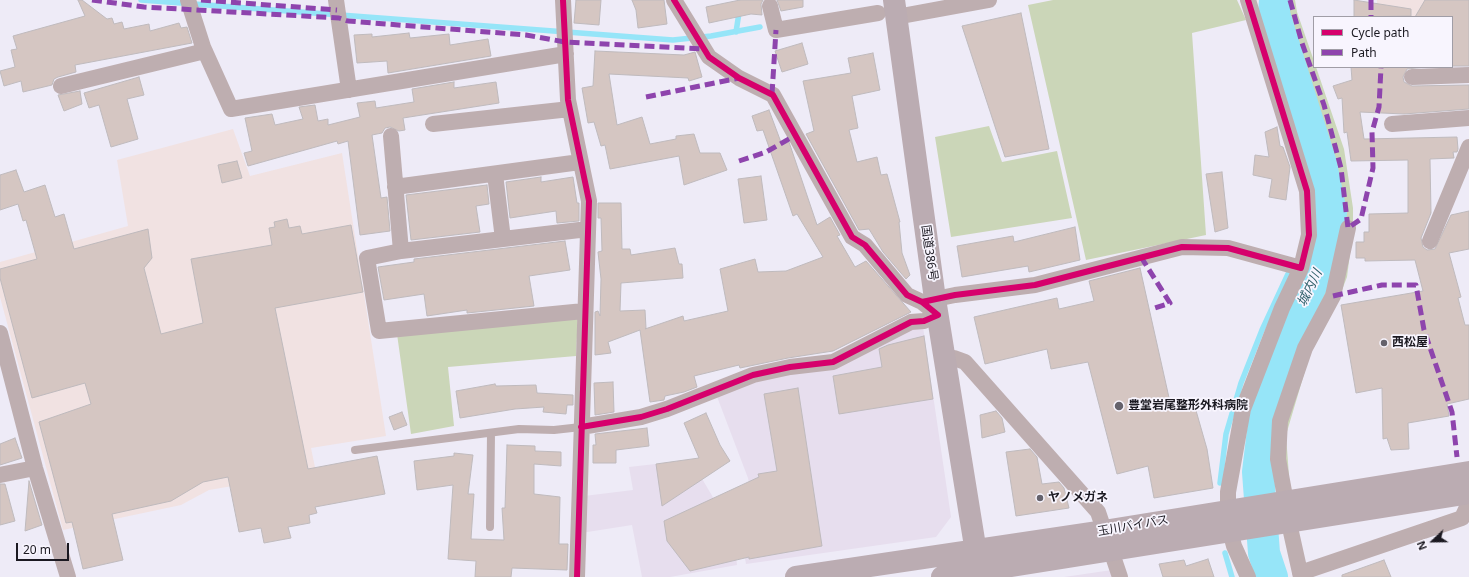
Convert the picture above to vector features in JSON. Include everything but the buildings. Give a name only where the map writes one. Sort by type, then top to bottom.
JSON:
[{"type":"highway","name":"国道386号","points":[[890,10],[932,306],[945,358],[979,566]]},
{"type":"highway","name":"玉川バイパス","points":[[1284,513],[1469,472]]},
{"type":"highway","name":"玉川バイパス","points":[[942,577],[979,566],[1108,540],[1284,513],[1469,493]]},
{"type":"highway","name":"玉川バイパス","points":[[804,576],[979,566]]},
{"type":"street","points":[[563,0],[570,108],[589,200],[584,311],[577,577]]},
{"type":"street","points":[[674,0],[709,57],[739,78],[773,95],[852,237],[865,245],[907,295],[932,306]]},
{"type":"street","points":[[770,6],[776,30],[890,10],[990,0]]},
{"type":"street","points":[[1248,0],[1307,191],[1310,235],[1302,268],[1282,308],[1243,409],[1228,492],[1234,520],[1234,546],[1248,577]]},
{"type":"street","points":[[190,5],[205,51],[231,109],[349,90],[565,48]]},
{"type":"street","points":[[337,9],[349,90]]},
{"type":"street","points":[[61,86],[205,51]]},
{"type":"street","points":[[1412,77],[1469,74]]},
{"type":"street","points":[[433,124],[570,108]]},
{"type":"street","points":[[1392,124],[1469,118]]},
{"type":"street","points":[[391,136],[401,251]]},
{"type":"street","points":[[1430,241],[1469,147]]},
{"type":"street","points":[[395,187],[580,162]]},
{"type":"street","points":[[495,174],[503,239]]},
{"type":"street","points":[[1348,228],[1333,296],[1305,348],[1280,421],[1278,459],[1284,513],[1301,575],[1462,518],[1469,503]]},
{"type":"street","points":[[584,311],[379,331],[367,258],[401,251],[588,229]]},
{"type":"street","points":[[581,427],[641,417],[667,409],[753,375],[790,367],[833,362],[911,322],[924,321],[932,306],[955,295],[1035,285],[1182,247],[1228,248],[1302,268]]},
{"type":"street","points":[[0,333],[35,468],[68,577]]},
{"type":"street","points":[[945,358],[954,358],[965,362],[1098,512],[1120,577]]},
{"type":"street","points":[[0,475],[35,468]]},
{"type":"lane","points":[[355,450],[434,438],[519,429],[554,430],[581,427]]},
{"type":"lane","points":[[490,527],[491,433]]},
{"type":"shaded area","points":[[1377,0],[1469,0],[1453,16],[1377,16]]},
{"type":"shaded area","points":[[233,129],[250,176],[342,153],[386,436],[311,448],[316,472],[209,490],[181,505],[63,530],[0,297],[0,262],[128,226],[117,160]]},
{"type":"shaded area","points":[[923,327],[951,517],[936,537],[746,564],[737,512],[754,508],[748,478],[716,394],[756,379],[829,368],[907,328]]},
{"type":"shaded area","points":[[691,460],[734,533],[737,565],[670,577],[642,577],[632,525],[581,533],[584,496],[633,490],[629,467]]},
{"type":"shaded area","points":[[1112,570],[1115,577],[1064,577]]},
{"type":"green space","points":[[1053,0],[1237,0],[1246,20],[1192,33],[1206,235],[1086,260],[1028,5]]},
{"type":"green space","points":[[1284,0],[1295,0],[1297,12],[1313,58],[1313,68],[1316,68],[1344,149],[1353,208],[1353,230],[1347,277],[1335,308],[1310,354],[1286,435],[1289,476],[1267,478],[1273,418],[1293,344],[1323,293],[1336,223],[1330,169],[1284,9]]},
{"type":"green space","points":[[989,126],[1002,162],[1057,151],[1072,218],[951,237],[935,137]]},
{"type":"green space","points":[[578,316],[576,356],[448,367],[454,426],[411,434],[397,334]]},
{"type":"waterway","points":[[141,0],[673,40],[711,36],[760,27]]},
{"type":"waterway","points":[[736,32],[741,0]]},
{"type":"waterway","name":"城内川","points":[[1272,577],[1264,553],[1258,472],[1264,422],[1282,344],[1321,266],[1331,213],[1321,164],[1274,14],[1275,0]]},
{"type":"waterway","points":[[1220,483],[1226,434],[1241,383],[1262,330],[1288,274]]},
{"type":"waterway","points":[[1225,553],[1232,577]]},
{"type":"marked path","points":[[92,0],[144,7],[339,18],[348,21],[526,35],[565,42],[703,49]]},
{"type":"marked path","points":[[201,0],[337,10]]},
{"type":"marked path","points":[[1290,0],[1302,43],[1324,105],[1341,168],[1348,228],[1361,219],[1373,168],[1372,132],[1379,107],[1381,68]]},
{"type":"marked path","points":[[1371,0],[1371,16]]},
{"type":"marked path","points":[[772,94],[776,30]]},
{"type":"marked path","points":[[646,97],[739,78]]},
{"type":"marked path","points":[[739,161],[766,152],[796,135]]},
{"type":"marked path","points":[[1141,257],[1170,303],[1152,309]]},
{"type":"marked path","points":[[1333,296],[1382,285],[1416,285],[1424,330],[1452,412],[1457,457]]},
{"type":"cycle path","points":[[563,0],[568,100],[589,201],[577,577]]},
{"type":"cycle path","points":[[581,427],[641,417],[667,409],[753,375],[790,367],[833,362],[911,322],[924,321],[938,315],[922,302],[907,295],[865,245],[852,237],[773,95],[739,78],[709,57],[674,0]]},
{"type":"cycle path","points":[[922,302],[955,295],[1035,285],[1182,247],[1228,248],[1301,268],[1309,235],[1307,191],[1248,0]]},
{"type":"place","name":"西松屋","points":[[1384,343]]},
{"type":"place","name":"豊堂岩尾整形外科病院","points":[[1119,406]]},
{"type":"place","name":"ヤノメガネ","points":[[1040,498]]}]
